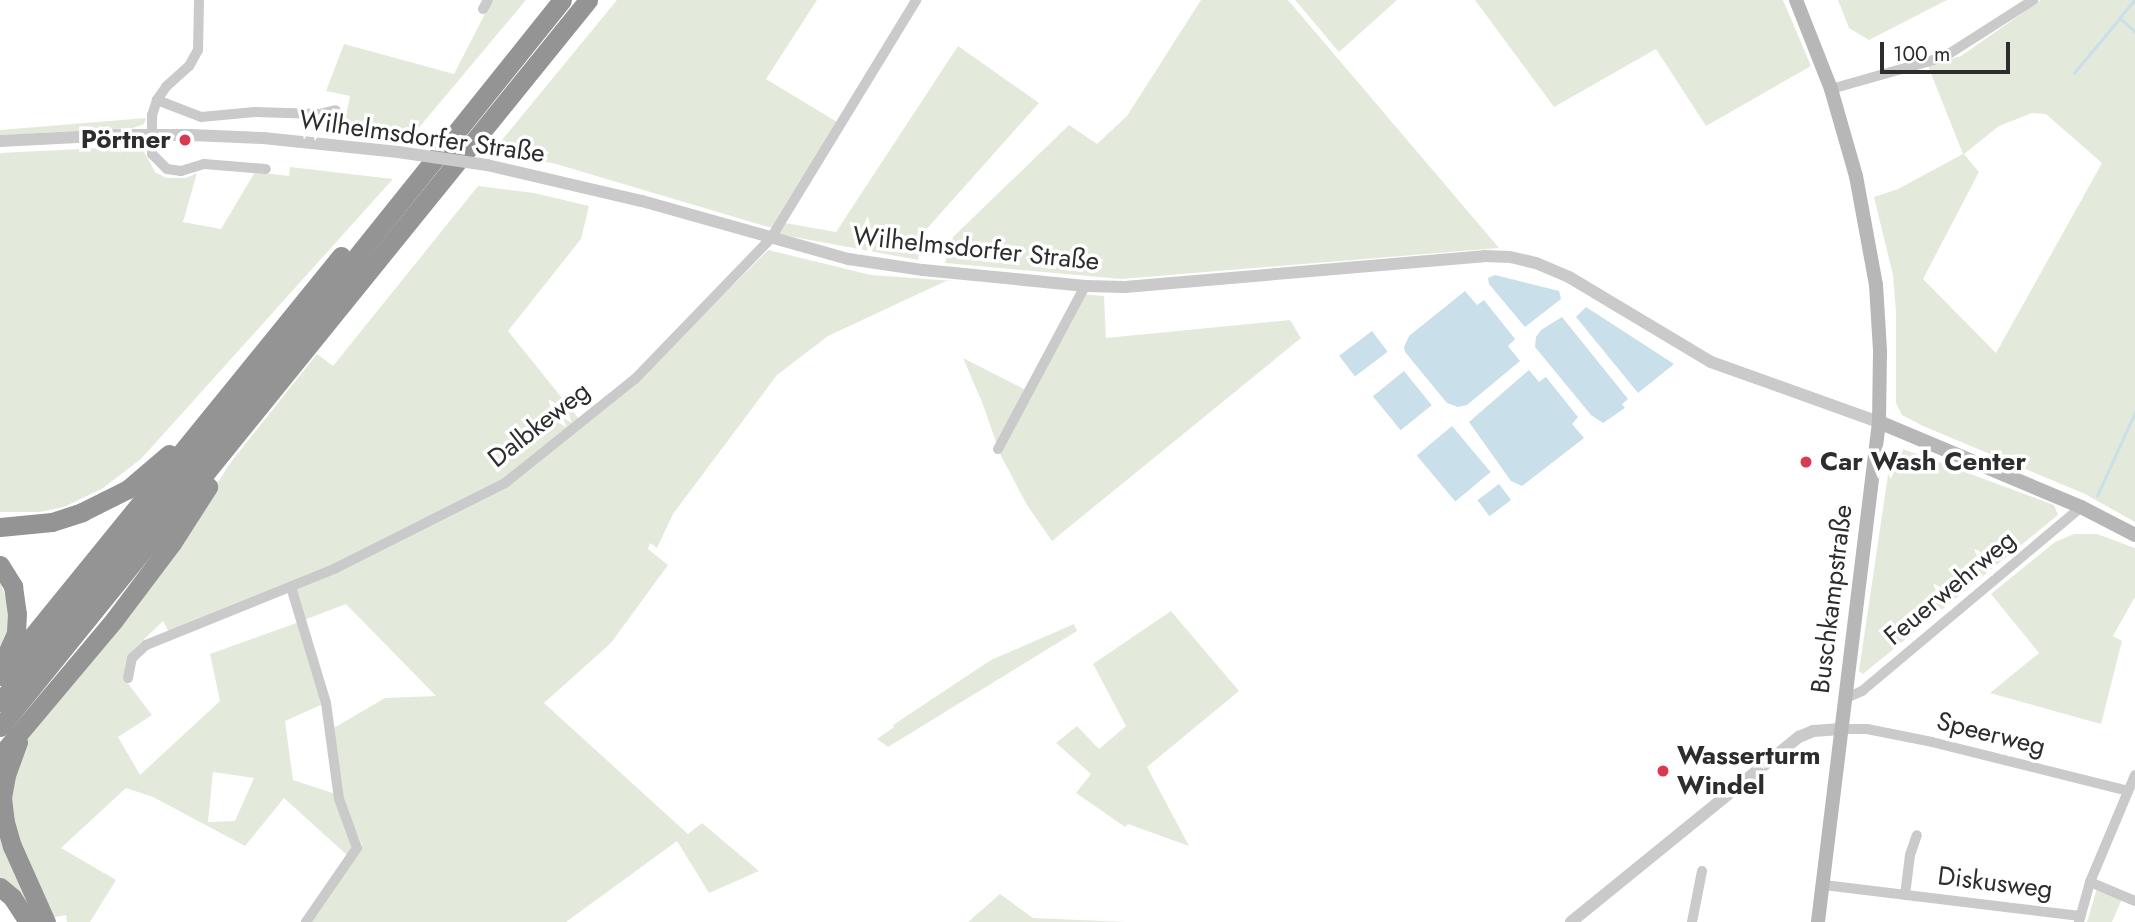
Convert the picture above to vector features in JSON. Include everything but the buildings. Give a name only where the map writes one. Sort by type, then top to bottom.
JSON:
[{"type":"highway","points":[[0,702],[209,445],[402,196],[562,0]]},
{"type":"highway","points":[[0,727],[588,0]]},
{"type":"highway","points":[[0,676],[334,263],[402,196]]},
{"type":"highway","points":[[0,527],[52,522],[110,500],[146,475],[231,391]]},
{"type":"highway","points":[[0,755],[36,715],[172,543],[255,412]]},
{"type":"highway","points":[[0,565],[13,586],[18,613],[16,633],[0,668]]},
{"type":"highway","points":[[36,715],[14,750],[2,798],[12,846],[46,922]]},
{"type":"highway","points":[[0,887],[12,897],[28,922]]},
{"type":"main road","name":"Buschkampstraße","points":[[1796,0],[1831,89],[1856,176],[1872,259],[1878,320],[1879,422],[1818,922]]},
{"type":"main road","points":[[1879,422],[2081,507],[2135,535]]},
{"type":"street","points":[[199,0],[198,50],[189,66],[166,87],[157,100],[152,115],[152,154],[167,169],[181,171],[204,164],[266,169]]},
{"type":"street","name":"Dalbkeweg","points":[[128,678],[132,658],[146,645],[334,569],[505,483],[635,379],[771,238],[916,0]]},
{"type":"street","points":[[1831,89],[1944,57],[2033,0]]},
{"type":"street","points":[[157,100],[201,117],[256,112],[319,114],[336,110]]},
{"type":"street","name":"Wilhelmsdorfer Straße","points":[[0,141],[151,135],[264,138],[398,152],[487,165],[642,201],[879,265],[1084,286],[1125,287],[1485,256],[1510,257],[1536,263],[1569,276],[1711,362],[1879,422]]},
{"type":"street","points":[[998,449],[1084,286]]},
{"type":"street","name":"Feuerwehrweg","points":[[1844,699],[1862,691],[2081,507]]},
{"type":"street","points":[[290,587],[326,703],[339,799],[358,848],[306,922]]},
{"type":"street","points":[[1571,922],[1799,737],[1813,732],[1841,729]]},
{"type":"street","name":"Speerweg","points":[[1841,729],[1867,729],[1932,742],[2129,791]]},
{"type":"street","name":"Diskusweg","points":[[1824,885],[2079,919],[2090,882],[2135,775]]},
{"type":"street","name":"Diskusweg","points":[[1905,895],[1910,855],[1917,835]]},
{"type":"street","points":[[1692,922],[1702,871]]},
{"type":"street","points":[[2090,882],[2135,901]]},
{"type":"green space","points":[[492,0],[526,0],[406,143],[342,135],[350,96],[326,91],[344,44],[454,74]]},
{"type":"green space","points":[[617,0],[817,0],[766,79],[837,122],[772,228],[556,164],[493,151]]},
{"type":"green space","points":[[1201,0],[1288,0],[1499,248],[1121,279],[945,263],[953,237],[1069,125],[1097,144],[1127,116]]},
{"type":"green space","points":[[1295,0],[1397,0],[1339,52]]},
{"type":"green space","points":[[1475,0],[1783,0],[1811,66],[1706,126],[1656,49],[1554,107]]},
{"type":"green space","points":[[1838,0],[1947,0],[1869,40],[1849,28]]},
{"type":"green space","points":[[2041,0],[2135,0],[2135,522],[2085,494],[1923,426],[1902,415],[1896,403],[1896,312],[1893,275],[1874,197],[1898,189],[1963,154],[1928,66],[1961,56]],"holes":[[[2032,113],[2046,114],[2102,163],[1996,353],[1923,279],[1979,172],[1964,154],[1999,126]]]},
{"type":"green space","points":[[958,46],[1039,103],[924,232],[918,260],[778,234],[785,223],[836,232]]},
{"type":"green space","points":[[146,118],[144,124],[133,128],[0,135],[0,130]]},
{"type":"green space","points":[[141,146],[155,172],[166,178],[186,178],[197,173],[183,222],[221,229],[255,172],[289,176],[290,167],[393,179],[141,459],[103,488],[64,507],[40,512],[0,512],[0,153]]},
{"type":"green space","points":[[478,186],[534,193],[589,206],[581,239],[508,331],[579,419],[505,479],[336,563],[169,632],[163,621],[131,652],[125,664],[126,681],[152,715],[118,737],[140,775],[220,701],[210,654],[299,622],[323,704],[285,721],[293,780],[336,794],[354,839],[349,857],[284,798],[245,846],[153,797],[126,788],[61,848],[116,880],[90,922],[67,922],[66,915],[51,918],[14,837],[8,808],[20,748],[189,527],[231,462],[317,354],[333,366]],"holes":[[[213,772],[254,778],[235,821],[208,822]]]},
{"type":"green space","points":[[768,250],[871,275],[954,281],[946,281],[828,336],[777,375],[673,514],[657,548],[650,543],[648,549],[668,565],[611,643],[544,703],[688,834],[702,823],[759,871],[709,893],[677,841],[566,922],[309,922],[362,845],[344,803],[332,729],[385,698],[436,696],[346,604],[304,620],[294,589],[507,487],[638,381]]},
{"type":"green space","points":[[1083,294],[1104,296],[1106,338],[1290,320],[1301,338],[1052,541],[1027,505],[999,452]]},
{"type":"green space","points":[[963,358],[1026,390],[997,445],[982,402]]},
{"type":"green space","points":[[1903,449],[2054,505],[2058,515],[1863,674],[1859,671],[1889,468],[1896,453]]},
{"type":"green space","points":[[2074,534],[2097,534],[2135,548],[2135,597],[2113,636],[2122,641],[2101,724],[1990,693],[2039,653],[1991,594],[2055,542]]},
{"type":"green space","points":[[0,580],[8,606],[9,630],[0,654]]},
{"type":"green space","points":[[1171,611],[1239,691],[1147,767],[1189,846],[1128,824],[1125,827],[1076,793],[1091,774],[1056,743],[1077,726],[1099,749],[1126,726],[1093,664]]},
{"type":"green space","points":[[1074,624],[1077,631],[888,747],[877,739],[894,727],[893,725],[991,660]]},
{"type":"green space","points":[[0,831],[40,922],[0,880]]},
{"type":"green space","points":[[2097,888],[2122,899],[2112,922],[2087,922]]},
{"type":"green space","points":[[1000,894],[1033,918],[1127,922],[968,922]]},
{"type":"water","points":[[1495,275],[1559,291],[1561,299],[1525,327],[1489,284],[1488,278]]},
{"type":"water","points":[[1465,291],[1477,305],[1484,300],[1515,339],[1508,346],[1520,361],[1467,405],[1458,407],[1447,403],[1405,352],[1404,347],[1409,336]]},
{"type":"water","points":[[1586,307],[1674,364],[1638,393],[1576,317]]},
{"type":"water","points":[[1562,317],[1628,399],[1622,404],[1625,408],[1603,423],[1591,415],[1535,347],[1536,337],[1541,330]]},
{"type":"water","points":[[1372,331],[1388,352],[1355,376],[1339,356]]},
{"type":"water","points":[[1529,370],[1539,382],[1546,377],[1578,417],[1572,424],[1584,438],[1522,486],[1511,481],[1469,422]]},
{"type":"water","points":[[1404,371],[1432,405],[1401,430],[1373,396]]},
{"type":"water","points":[[1452,426],[1491,472],[1455,502],[1417,456]]},
{"type":"water","points":[[1499,484],[1511,500],[1489,516],[1477,500]]},
{"type":"waterway","points":[[2135,0],[2120,18],[2135,31]]},
{"type":"waterway","points":[[2074,73],[2120,18]]},
{"type":"waterway","points":[[2097,496],[2135,412]]},
{"type":"place","name":"Pörtner","points":[[185,140]]},
{"type":"place","name":"Car Wash Center","points":[[1806,462]]},
{"type":"place","name":"Wasserturm Windel","points":[[1663,771]]}]
